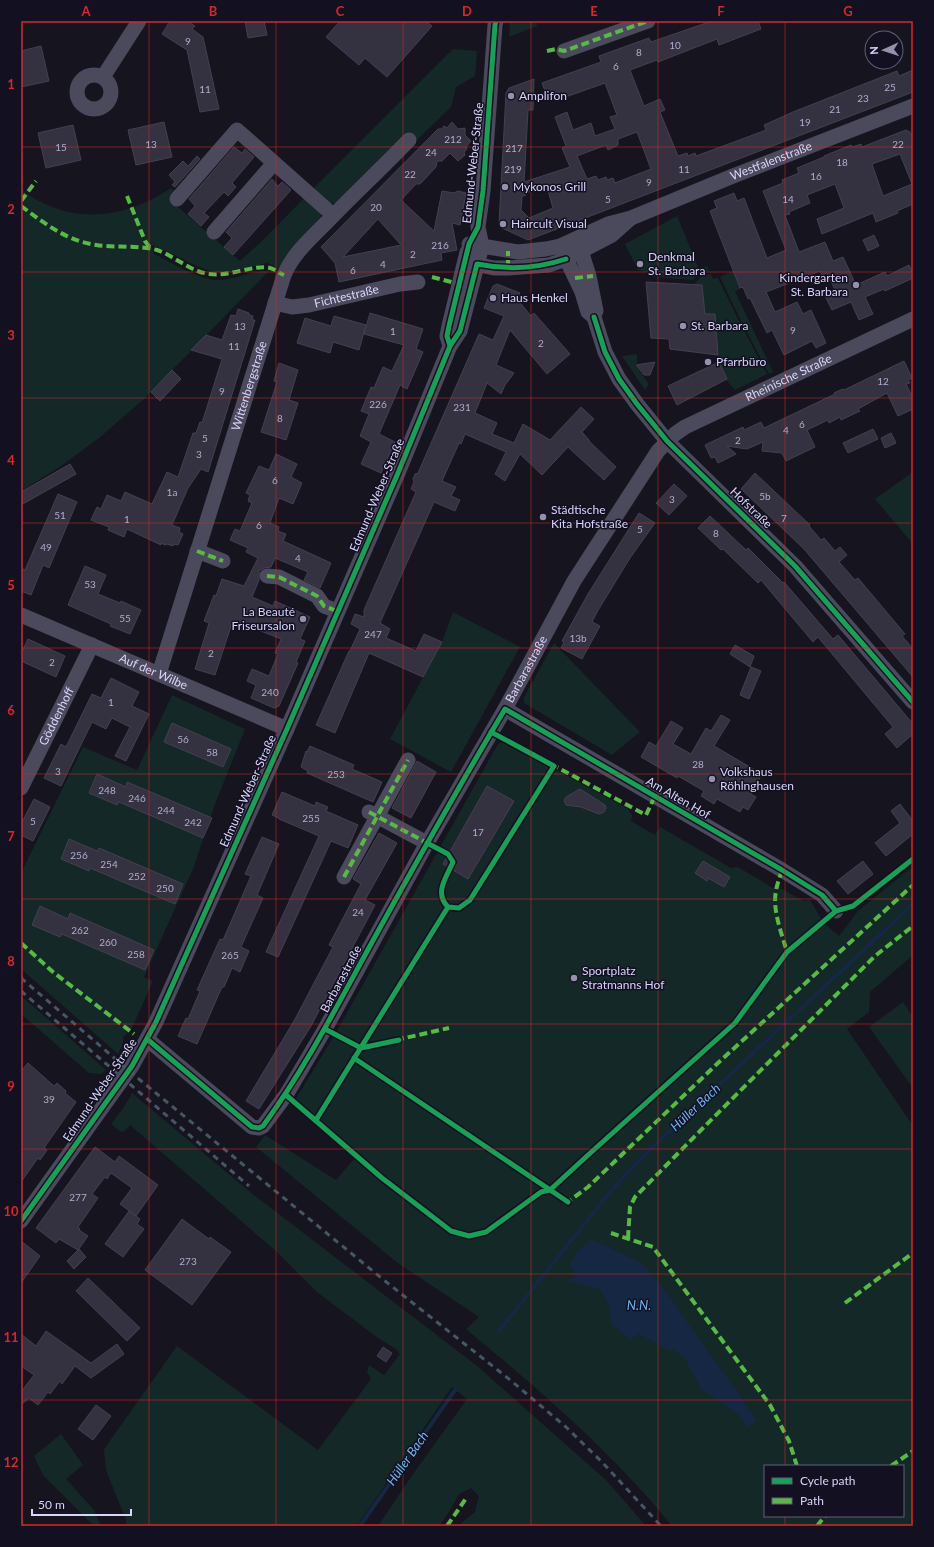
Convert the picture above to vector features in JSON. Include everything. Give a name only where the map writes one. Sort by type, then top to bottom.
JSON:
[{"type":"street","points":[[103,77],[139,21]]},
{"type":"street","points":[[564,51],[648,21]]},
{"type":"street","name":"Edmund-Weber-Straße","points":[[21,1222],[132,1066],[147,1039],[338,611],[398,473],[450,346],[460,331],[483,191],[495,22]]},
{"type":"street","name":"Westfalenstraße","points":[[471,263],[494,268],[520,268],[549,265],[563,252],[579,245],[612,235],[631,218],[733,176],[913,106]]},
{"type":"street","points":[[177,199],[237,130],[333,216]]},
{"type":"street","name":"Wittenbergstraße","points":[[159,674],[288,264],[297,252],[409,140]]},
{"type":"street","points":[[214,232],[274,163]]},
{"type":"street","name":"Westfalenstraße","points":[[475,245],[518,252],[541,250],[563,252]]},
{"type":"street","name":"Hofstraße","points":[[579,245],[589,276],[596,308],[594,318]]},
{"type":"street","name":"Hofstraße","points":[[563,252],[582,292],[588,312],[594,318],[605,352],[636,404],[667,441],[795,566],[913,702]]},
{"type":"street","name":"Fichtestraße","points":[[275,304],[292,307],[309,305],[400,284],[418,282]]},
{"type":"street","name":"Rheinische Straße","points":[[667,441],[685,427],[913,319]]},
{"type":"street","name":"Barbarastraße","points":[[147,1039],[252,1127],[259,1128],[263,1126],[286,1095],[325,1029],[427,843],[505,709],[574,581],[658,451],[667,441]]},
{"type":"street","points":[[198,551],[223,561]]},
{"type":"street","points":[[267,576],[279,577],[317,596],[324,606],[338,611]]},
{"type":"street","name":"Auf der Wilbe","points":[[21,615],[286,729]]},
{"type":"street","name":"Göddenhoff","points":[[21,788],[92,645]]},
{"type":"street","name":"Am Alten Hof","points":[[505,709],[782,870],[822,895],[836,911]]},
{"type":"street","points":[[344,876],[373,814],[408,760]]},
{"type":"street","points":[[373,814],[427,843]]},
{"type":"green space","points":[[510,21],[536,21],[537,26],[509,37]]},
{"type":"green space","points":[[453,49],[477,51],[475,76],[456,87],[451,107],[416,141],[337,204],[326,202],[313,189]]},
{"type":"green space","points":[[171,188],[175,192],[169,199],[240,261],[306,196],[319,209],[322,219],[278,269],[268,263],[232,272],[217,272],[198,266],[151,245],[154,254],[196,275],[213,280],[269,271],[145,398],[99,438],[61,466],[21,491],[21,189],[39,201],[58,209],[77,213],[96,214],[115,212],[134,207],[153,199]]},
{"type":"green space","points":[[677,216],[699,269],[707,266],[709,271],[700,274],[693,280],[653,277],[647,272],[638,270],[625,244]]},
{"type":"green space","points":[[733,271],[740,289],[735,291],[773,372],[769,374],[720,277]]},
{"type":"green space","points":[[711,274],[713,279],[718,278],[767,374],[735,390],[726,380],[727,379],[721,366],[719,367],[715,315],[705,314],[702,285],[695,284],[702,276]]},
{"type":"green space","points":[[637,354],[637,363],[635,365],[649,384],[645,390],[622,356]]},
{"type":"green space","points":[[913,472],[913,544],[875,499]]},
{"type":"green space","points":[[453,612],[520,647],[451,772],[390,739],[442,642]]},
{"type":"green space","points":[[554,643],[640,732],[612,755],[524,703],[524,697]]},
{"type":"green space","points":[[172,695],[245,729],[215,804],[193,869],[144,977],[153,981],[131,1030],[123,1037],[123,1043],[118,1054],[21,969],[21,873],[83,747],[137,770]]},
{"type":"green space","points":[[502,742],[627,808],[632,815],[631,821],[655,835],[660,827],[731,868],[738,867],[778,891],[780,888],[804,901],[810,900],[824,923],[839,936],[858,911],[913,866],[913,955],[870,992],[869,1012],[847,1029],[913,1126],[913,1526],[672,1526],[600,1447],[521,1375],[466,1329],[479,1317],[399,1264],[256,1147],[265,1135],[336,1180],[355,1158],[292,1105],[334,1036],[498,744]]},
{"type":"green space","points":[[21,996],[106,1070],[101,1074],[89,1073],[21,1014]]},
{"type":"green space","points":[[903,1002],[913,1017],[913,1088],[869,1027]]},
{"type":"green space","points":[[132,1093],[250,1192],[476,1365],[607,1481],[646,1526],[458,1526],[475,1512],[479,1496],[471,1488],[459,1494],[439,1526],[378,1526],[467,1399],[452,1387],[357,1526],[126,1526],[126,1520],[106,1470],[104,1449],[177,1346],[318,1450],[371,1379],[367,1372],[369,1365],[384,1375],[400,1354],[396,1349],[378,1338],[318,1293],[277,1252],[130,1125],[125,1131],[121,1132],[111,1124],[124,1107]]},
{"type":"green space","points":[[61,1434],[83,1465],[66,1479],[94,1510],[101,1526],[94,1526],[43,1475],[34,1456]]},
{"type":"water","name":"N.N.","points":[[591,1239],[642,1263],[658,1281],[757,1420],[748,1427],[736,1412],[702,1390],[684,1357],[674,1350],[668,1350],[639,1334],[630,1339],[611,1324],[609,1306],[600,1289],[567,1281],[576,1276],[570,1264],[578,1251]]},
{"type":"building","points":[[170,21],[187,21],[195,26],[192,29],[203,37],[219,109],[200,112],[187,50],[162,34]]},
{"type":"building","points":[[245,21],[264,21],[267,35],[248,38]]},
{"type":"building","points":[[340,21],[426,21],[432,26],[387,77],[365,58],[359,65],[326,37]]},
{"type":"building","points":[[712,21],[758,21],[761,29],[719,45],[717,39],[658,62],[657,60],[630,70],[644,106],[660,99],[665,110],[660,112],[678,156],[687,153],[688,156],[695,153],[696,156],[766,130],[764,125],[897,71],[899,76],[913,70],[913,92],[528,240],[500,227],[506,93],[509,88],[534,79],[533,110],[528,110],[524,182],[570,167],[562,148],[566,146],[555,117],[567,112],[573,130],[591,123],[595,136],[615,129],[610,117],[617,115],[605,83],[560,99],[558,92],[547,96],[542,83],[601,62],[599,56],[649,38],[651,42]],"holes":[[[637,132],[651,169],[615,183],[613,178],[607,180],[606,177],[598,180],[596,176],[587,179],[577,156],[606,145],[608,150],[618,145],[618,139]],[[547,187],[553,208],[529,218],[521,210],[522,196],[526,195],[525,193]]]},
{"type":"building","points":[[41,46],[49,81],[21,87],[21,51]]},
{"type":"building","points":[[164,122],[172,157],[136,165],[128,130]]},
{"type":"building","points":[[452,122],[458,129],[465,128],[465,135],[471,141],[466,147],[467,149],[464,152],[465,155],[458,161],[450,153],[442,161],[437,161],[436,167],[420,184],[416,184],[401,200],[434,231],[442,191],[454,193],[458,191],[466,193],[460,225],[452,223],[457,250],[441,253],[442,260],[339,282],[335,263],[321,247],[438,129],[442,129],[444,126],[447,128]],"holes":[[[378,219],[401,245],[343,257]]]},
{"type":"building","points":[[73,125],[81,160],[46,168],[38,133]]},
{"type":"building","points":[[906,130],[910,132],[913,139],[913,204],[897,211],[898,213],[876,222],[873,213],[822,234],[817,219],[844,208],[835,184],[807,195],[810,203],[789,212],[790,214],[785,215],[799,252],[825,242],[833,261],[843,257],[856,285],[885,272],[887,276],[909,265],[913,278],[885,291],[884,289],[865,297],[873,314],[859,320],[851,302],[832,310],[825,296],[836,292],[827,273],[822,275],[820,271],[766,292],[775,312],[797,302],[803,314],[811,310],[826,343],[816,348],[812,341],[784,355],[772,330],[767,333],[750,298],[748,299],[743,287],[740,288],[710,211],[717,208],[714,201],[734,193],[737,201],[744,198],[767,258],[786,250],[763,191],[783,183],[782,180],[799,173],[797,168],[824,156],[851,145],[852,147],[861,144],[862,147]],"holes":[[[900,154],[912,184],[883,196],[872,164]]]},
{"type":"building","points":[[234,147],[242,153],[245,149],[254,157],[232,183],[236,187],[228,196],[224,192],[204,213],[209,217],[201,226],[188,214],[195,206],[189,199]]},
{"type":"building","points":[[197,156],[200,159],[175,187],[172,185],[175,182],[169,175],[183,161],[188,166]]},
{"type":"building","points":[[272,179],[278,186],[282,182],[291,190],[233,255],[224,247],[232,238],[226,232]]},
{"type":"building","points":[[874,235],[879,246],[868,251],[863,240]]},
{"type":"building","name":"St. Barbara","points":[[646,282],[702,285],[705,314],[715,314],[718,355],[670,349],[669,339],[651,338]]},
{"type":"building","points":[[497,284],[520,293],[517,299],[531,316],[534,313],[570,354],[547,374],[510,330],[496,365],[514,373],[505,385],[501,394],[487,383],[475,413],[497,423],[492,434],[514,443],[523,424],[550,440],[581,407],[594,419],[582,432],[589,441],[616,467],[604,480],[568,447],[542,475],[520,454],[505,481],[495,474],[506,452],[465,434],[461,444],[459,443],[442,481],[456,487],[451,496],[460,500],[455,511],[434,502],[380,623],[390,629],[386,638],[416,651],[424,634],[442,642],[423,677],[369,653],[335,733],[316,725],[360,629],[351,624],[355,614],[364,617],[364,610],[416,492],[411,489],[415,474],[418,473],[479,334],[493,340],[504,316],[484,308],[493,286]]},
{"type":"building","points":[[238,309],[249,313],[249,315],[253,316],[252,320],[255,320],[208,472],[201,469],[188,488],[172,525],[180,528],[179,532],[183,534],[178,545],[174,544],[173,546],[161,543],[161,545],[127,529],[124,537],[108,530],[109,527],[91,520],[97,507],[101,509],[107,495],[121,501],[125,492],[152,504],[167,472],[178,477],[193,433],[196,433],[200,422],[202,423],[222,359],[191,350],[206,335],[222,340],[231,315],[236,316]]},
{"type":"building","points":[[370,313],[423,329],[416,349],[423,352],[407,389],[400,385],[379,434],[395,442],[381,473],[361,464],[371,442],[360,436],[369,414],[361,411],[371,387],[374,388],[383,367],[392,371],[404,345],[364,334]]},
{"type":"building","points":[[334,316],[366,325],[359,350],[333,342],[330,353],[297,343],[305,318],[331,326]]},
{"type":"building","points":[[904,361],[912,378],[908,380],[910,383],[906,384],[913,398],[913,409],[898,416],[887,393],[858,409],[860,411],[841,420],[840,417],[829,423],[828,420],[807,430],[815,447],[786,461],[782,453],[762,451],[763,442],[747,449],[727,446],[736,454],[718,463],[715,457],[711,458],[705,445],[743,427],[744,430],[761,422],[764,428],[835,394],[834,393],[843,389],[844,390]]},
{"type":"building","points":[[655,362],[650,375],[644,375],[636,365]]},
{"type":"building","points":[[719,362],[727,379],[677,405],[668,386]]},
{"type":"building","points":[[279,363],[298,370],[289,400],[298,403],[286,440],[261,432],[277,382],[274,381]]},
{"type":"building","points":[[172,370],[181,379],[160,401],[151,392]]},
{"type":"building","points":[[873,429],[878,439],[848,453],[843,443]]},
{"type":"building","points":[[891,433],[896,443],[885,448],[881,438]]},
{"type":"building","points":[[276,454],[297,464],[291,477],[302,483],[293,504],[279,498],[270,523],[279,527],[278,531],[286,534],[283,541],[331,563],[320,588],[304,580],[308,572],[275,558],[271,567],[264,568],[259,571],[259,580],[252,597],[273,606],[275,601],[310,617],[300,639],[305,641],[296,662],[298,663],[279,706],[274,708],[251,698],[256,685],[247,681],[252,669],[269,676],[278,654],[275,653],[281,639],[233,620],[215,675],[195,669],[209,623],[204,621],[222,579],[244,586],[258,558],[246,552],[248,548],[230,540],[235,529],[240,531],[252,503],[248,501],[250,495],[246,493],[259,466],[269,470]]},
{"type":"building","points":[[70,464],[76,474],[21,505],[21,492]]},
{"type":"building","points":[[755,473],[810,525],[809,526],[821,540],[824,538],[835,551],[840,547],[847,555],[839,562],[855,580],[858,578],[905,634],[902,636],[913,649],[913,677],[804,549],[741,489]]},
{"type":"building","points":[[674,484],[687,496],[669,515],[656,503]]},
{"type":"building","points":[[58,494],[77,502],[49,568],[43,565],[31,595],[21,591],[21,568],[25,570]]},
{"type":"building","points":[[639,513],[655,523],[630,558],[597,612],[592,622],[600,626],[582,659],[561,648],[564,642],[562,641],[588,594]]},
{"type":"building","points":[[710,516],[746,550],[748,548],[783,583],[784,582],[833,639],[838,635],[913,724],[913,734],[897,748],[885,734],[893,727],[818,637],[813,642],[761,580],[758,583],[723,549],[721,550],[698,528]]},
{"type":"building","points":[[85,566],[106,575],[98,594],[120,603],[121,601],[141,610],[130,634],[110,626],[111,624],[68,605]]},
{"type":"building","points":[[28,639],[65,656],[56,677],[21,661],[21,654]]},
{"type":"building","points":[[735,645],[754,656],[750,667],[730,654]]},
{"type":"building","points":[[751,667],[761,671],[749,699],[740,695]]},
{"type":"building","points":[[111,678],[139,692],[132,706],[149,714],[126,761],[115,756],[130,727],[112,718],[106,729],[92,722],[61,786],[44,778],[61,744],[66,747],[92,694],[101,698]]},
{"type":"building","points":[[721,715],[730,720],[714,746],[762,774],[751,794],[756,797],[748,810],[743,807],[740,812],[717,799],[714,804],[701,796],[704,791],[678,776],[677,778],[641,757],[649,742],[656,746],[671,721],[683,728],[673,744],[691,754],[706,728],[711,731]]},
{"type":"building","points":[[172,723],[231,749],[223,767],[164,742]]},
{"type":"building","points":[[310,746],[354,765],[352,769],[382,782],[373,802],[307,773],[308,771],[301,767],[306,751],[307,752]]},
{"type":"building","points":[[417,761],[436,772],[411,818],[392,808]]},
{"type":"building","points":[[97,774],[126,787],[127,782],[212,818],[203,838],[119,802],[117,805],[89,793]]},
{"type":"building","points":[[487,786],[514,801],[468,879],[443,864]]},
{"type":"building","points":[[580,789],[605,805],[606,808],[604,812],[599,814],[581,807],[566,805],[564,801],[566,797]]},
{"type":"building","points":[[282,792],[315,806],[316,802],[328,807],[326,811],[358,825],[348,848],[331,841],[278,957],[266,952],[319,836],[272,815]]},
{"type":"building","points":[[34,799],[50,807],[33,841],[21,835],[21,824]]},
{"type":"building","points":[[900,804],[913,821],[913,834],[886,856],[875,843],[900,823],[891,811]]},
{"type":"building","points":[[379,833],[397,843],[365,900],[375,905],[311,1026],[259,1109],[246,1101],[294,1021],[333,947],[329,945],[361,884],[353,879]]},
{"type":"building","points":[[262,837],[279,844],[257,895],[263,898],[241,947],[249,951],[240,972],[232,968],[197,1044],[178,1036],[186,1018],[188,1019],[200,991],[197,990],[220,939],[223,940],[251,876],[245,874]]},
{"type":"building","points":[[69,839],[97,851],[99,848],[183,884],[175,904],[90,868],[89,871],[61,859]]},
{"type":"building","points":[[703,861],[730,877],[724,887],[708,878],[707,881],[695,873]]},
{"type":"building","points":[[863,861],[873,874],[848,894],[837,881]]},
{"type":"building","points":[[40,906],[68,919],[70,913],[154,950],[145,970],[62,934],[60,937],[32,925]]},
{"type":"building","points":[[28,1063],[54,1086],[57,1083],[66,1091],[65,1093],[76,1102],[44,1148],[47,1150],[40,1160],[38,1158],[21,1182],[21,1071]]},
{"type":"building","points":[[95,1147],[115,1162],[119,1156],[158,1185],[136,1216],[120,1204],[132,1188],[111,1173],[107,1179],[105,1177],[92,1194],[98,1198],[78,1227],[80,1229],[79,1230],[88,1236],[78,1250],[59,1239],[56,1243],[36,1228]]},
{"type":"building","points":[[129,1211],[140,1219],[137,1224],[144,1229],[123,1257],[105,1244]]},
{"type":"building","points":[[182,1219],[209,1239],[210,1237],[231,1252],[192,1305],[145,1270]]},
{"type":"building","points":[[21,1241],[40,1256],[21,1283]]},
{"type":"building","points":[[79,1249],[86,1257],[74,1269],[67,1261]]},
{"type":"building","points":[[88,1278],[140,1328],[127,1341],[76,1291]]},
{"type":"building","points":[[46,1331],[91,1363],[117,1344],[124,1354],[91,1378],[75,1366],[62,1384],[60,1381],[50,1394],[48,1392],[38,1405],[29,1398],[21,1405],[21,1392],[34,1375],[21,1366],[21,1334],[36,1346]]},
{"type":"building","points":[[383,1347],[392,1353],[386,1362],[377,1356]]},
{"type":"building","points":[[96,1405],[111,1416],[93,1440],[78,1429]]},
{"type":"waterway","name":"Hüller Bach","points":[[499,1331],[609,1193],[644,1155],[913,904]]},
{"type":"waterway","name":"Hüller Bach","points":[[360,1526],[455,1390]]},
{"type":"railway","points":[[21,978],[140,1080],[385,1281],[509,1379],[566,1427],[602,1462],[661,1526]]},
{"type":"railway","points":[[21,991],[249,1186]]},
{"type":"marked path","points":[[547,51],[556,49],[564,51],[648,21]]},
{"type":"marked path","points":[[21,201],[36,181]]},
{"type":"marked path","points":[[127,196],[145,241],[151,249]]},
{"type":"marked path","points":[[21,206],[56,230],[75,240],[85,243],[104,246],[150,248],[164,253],[203,273],[225,274],[264,267],[284,275]]},
{"type":"marked path","points":[[508,251],[508,268]]},
{"type":"marked path","points":[[575,278],[593,276]]},
{"type":"marked path","points":[[432,277],[459,284]]},
{"type":"marked path","points":[[197,551],[223,561]]},
{"type":"marked path","points":[[267,576],[279,577],[317,596],[324,606],[337,611]]},
{"type":"marked path","points":[[344,877],[408,760]]},
{"type":"marked path","points":[[551,764],[646,815],[655,796]]},
{"type":"marked path","points":[[369,812],[429,844]]},
{"type":"marked path","points":[[782,870],[776,888],[775,906],[787,952]]},
{"type":"marked path","points":[[565,1200],[568,1202],[588,1187],[719,1062],[913,885]]},
{"type":"marked path","points":[[628,1238],[630,1207],[635,1197],[875,956],[913,926]]},
{"type":"marked path","points":[[21,943],[53,972],[134,1034]]},
{"type":"marked path","points":[[396,1040],[449,1028]]},
{"type":"marked path","points":[[611,1233],[653,1247],[770,1405],[789,1441],[797,1465]]},
{"type":"marked path","points":[[845,1303],[913,1253]]},
{"type":"marked path","points":[[892,1465],[913,1451]]},
{"type":"marked path","points":[[447,1526],[467,1497]]},
{"type":"marked path","points":[[817,1526],[824,1517]]},
{"type":"cycle path","points":[[450,346],[447,336],[449,326],[469,244],[478,227],[483,191],[496,21]]},
{"type":"cycle path","points":[[21,1221],[132,1066],[156,1022],[287,729],[398,473],[450,346],[460,331],[477,264],[522,268],[544,265],[566,259]]},
{"type":"cycle path","points":[[594,317],[605,352],[619,379],[667,441],[795,566],[913,702]]},
{"type":"cycle path","points":[[147,1039],[252,1127],[259,1128],[263,1126],[309,1056],[505,709],[782,870],[822,895],[836,911]]},
{"type":"cycle path","points":[[448,907],[459,908],[470,900],[554,766],[491,732]]},
{"type":"cycle path","points":[[316,1120],[448,907],[444,902],[442,891],[453,862],[448,854],[427,843]]},
{"type":"cycle path","points":[[286,1095],[382,1178],[451,1231],[469,1236],[486,1232],[541,1192],[550,1190],[735,1023],[787,952],[836,911],[853,906],[913,859]]},
{"type":"cycle path","points":[[325,1029],[361,1048],[399,1040]]},
{"type":"cycle path","points":[[354,1058],[568,1202]]},
{"type":"place","name":"Amplifon","points":[[511,96]]},
{"type":"place","name":"Mykonos Grill","points":[[505,187]]},
{"type":"place","name":"Haircult Visual","points":[[503,224]]},
{"type":"place","name":"Denkmal St. Barbara","points":[[640,264]]},
{"type":"place","name":"Kindergarten St. Barbara","points":[[856,285]]},
{"type":"place","name":"Haus Henkel","points":[[493,298]]},
{"type":"place","name":"St. Barbara","points":[[683,326]]},
{"type":"place","name":"Pfarrbüro","points":[[708,362]]},
{"type":"place","name":"Städtische Kita Hofstraße","points":[[543,517]]},
{"type":"place","name":"La Beauté Friseursalon","points":[[303,619]]},
{"type":"place","name":"Volkshaus Röhlnghausen","points":[[712,779]]},
{"type":"place","name":"Sportplatz Stratmanns Hof","points":[[574,978]]}]
